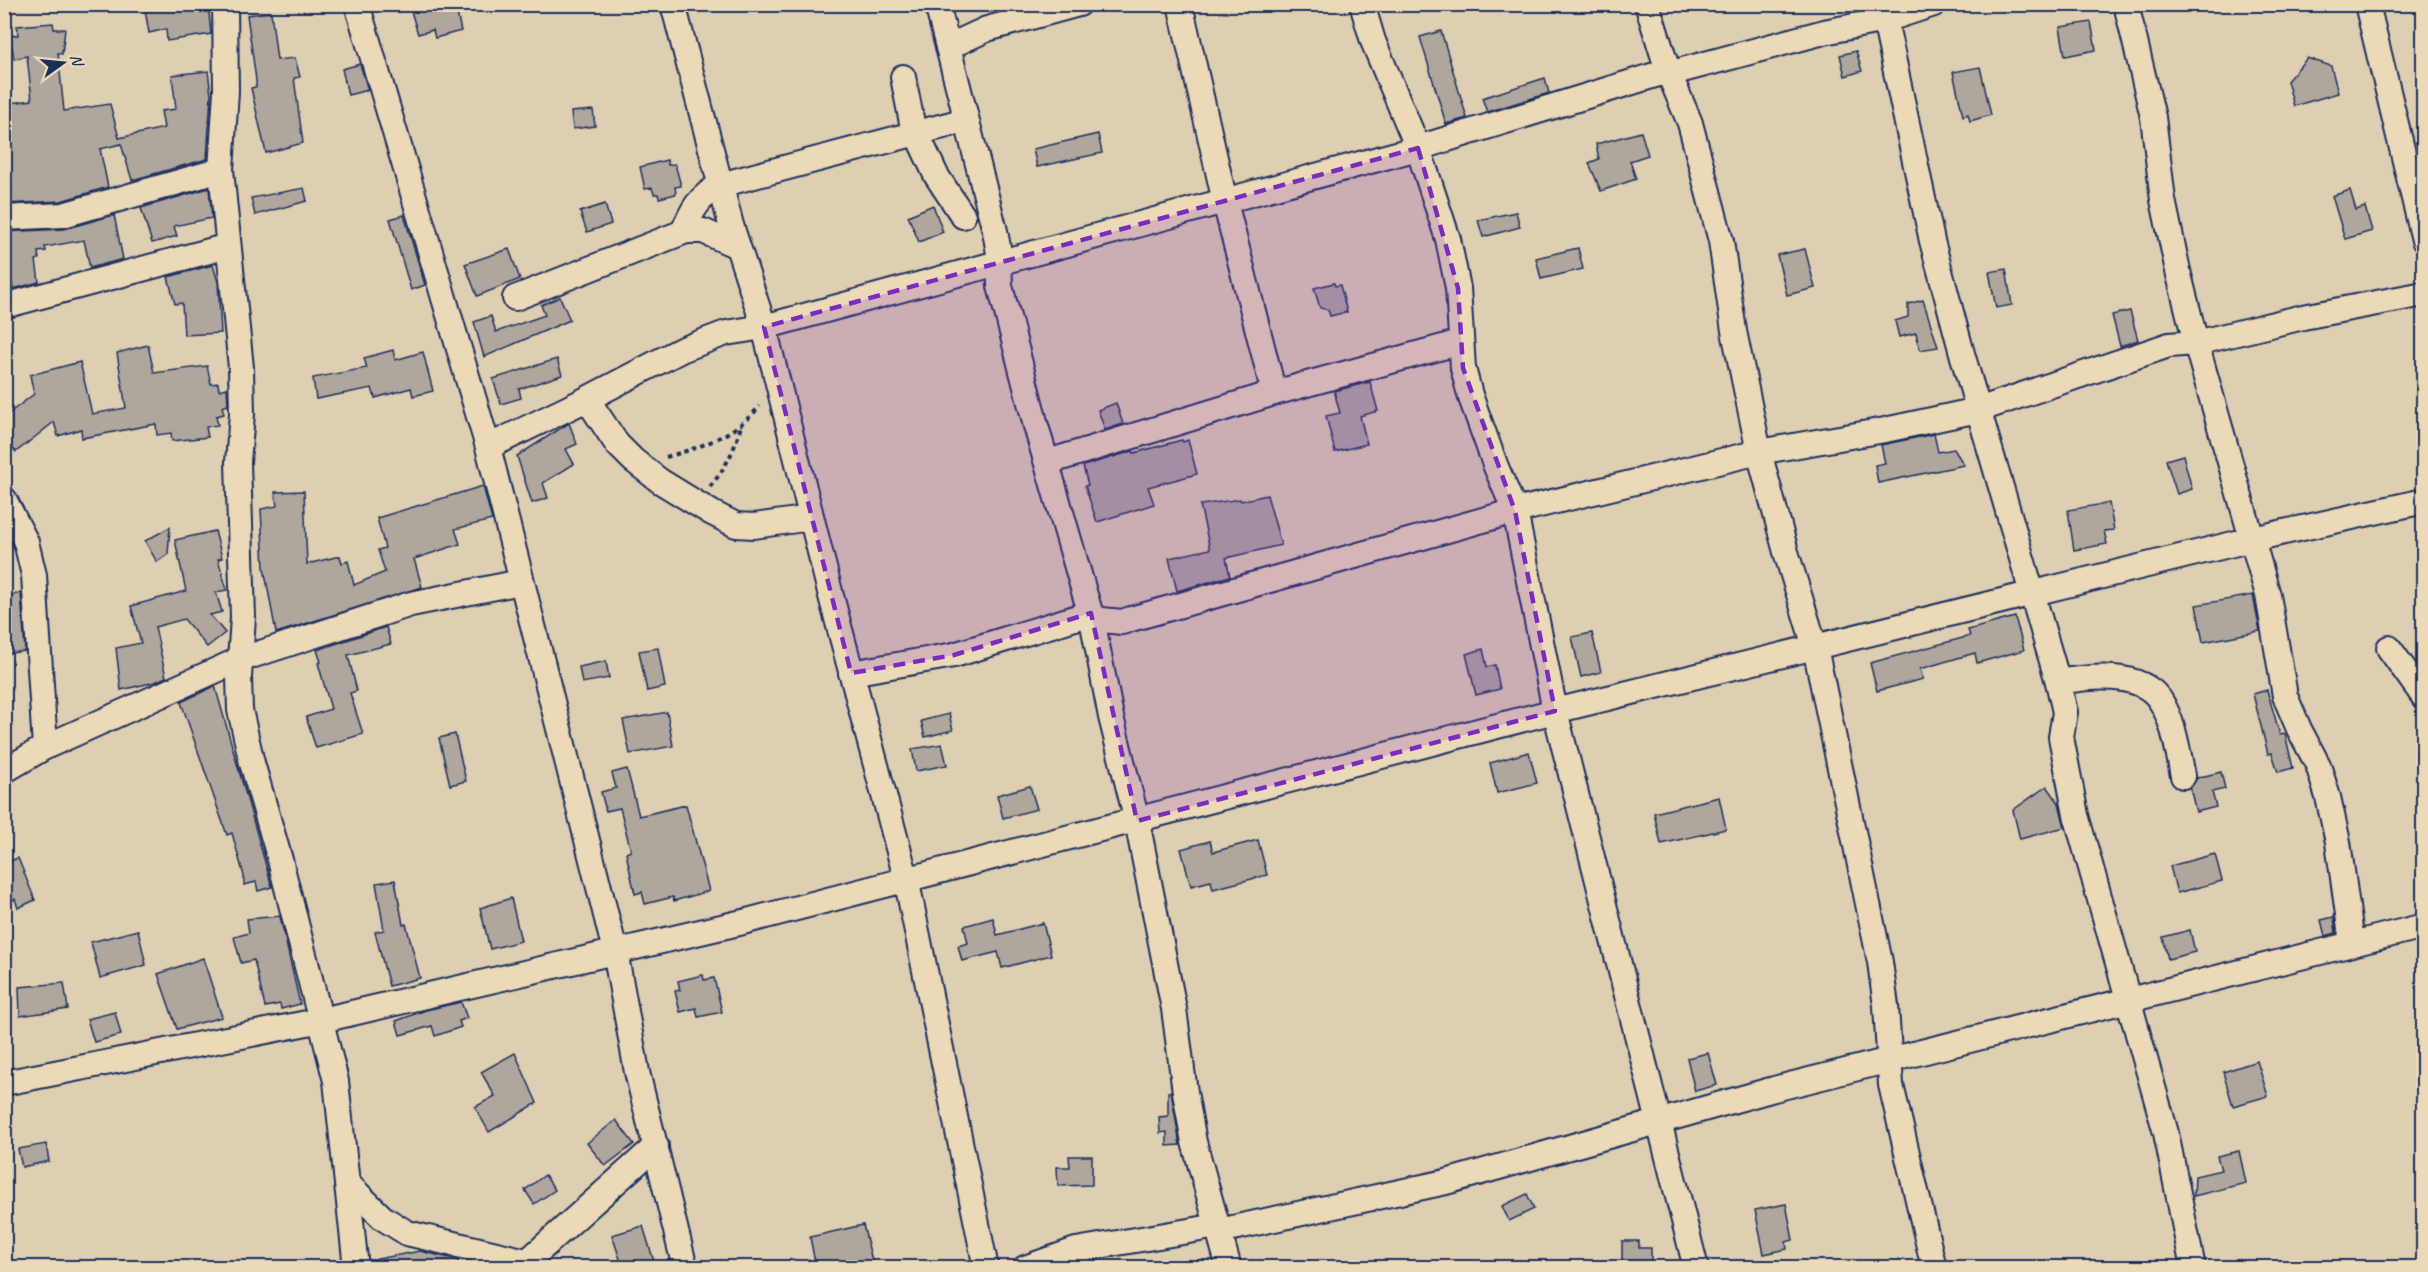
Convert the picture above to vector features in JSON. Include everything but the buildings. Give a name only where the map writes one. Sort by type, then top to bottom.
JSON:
[{"type":"street","points":[[225,4],[226,91],[221,170],[241,368],[242,414],[238,462],[243,617],[239,660],[240,710],[336,1081],[356,1268]]},
{"type":"street","points":[[673,4],[737,246],[764,327],[851,674],[906,878],[987,1268]]},
{"type":"street","points":[[937,4],[995,231],[1006,309],[1036,426],[1092,616],[1112,717],[1137,821],[1174,1009],[1194,1142],[1229,1268]]},
{"type":"street","points":[[948,47],[987,29],[1079,4]]},
{"type":"street","points":[[1180,4],[1225,202],[1274,393]]},
{"type":"street","points":[[1362,4],[1373,41],[1418,148],[1448,239],[1458,288],[1463,368],[1470,395],[1496,467],[1515,511],[1555,711],[1696,1268]]},
{"type":"street","points":[[1647,4],[1668,71],[1690,123],[1721,241],[1734,331],[1759,452],[1785,552],[1815,647],[1880,962],[1886,1006],[1891,1085],[1934,1268]]},
{"type":"street","points":[[488,447],[681,350],[726,333],[764,327],[1225,202],[1418,148],[1668,71],[1679,71],[1824,32],[1883,12],[1934,4]]},
{"type":"street","points":[[2126,4],[2152,117],[2163,200],[2196,343],[2268,595],[2285,696],[2299,729],[2319,765],[2328,797],[2338,842],[2352,943]]},
{"type":"street","points":[[2367,4],[2424,240]]},
{"type":"street","points":[[353,7],[488,447],[615,951],[637,1072],[685,1268]]},
{"type":"street","points":[[1883,12],[1932,241],[1978,410],[2034,594],[2058,682],[2065,712],[2061,737],[2076,815],[2166,1133],[2193,1268]]},
{"type":"street","points":[[903,77],[915,133],[936,175],[963,216]]},
{"type":"street","points":[[683,232],[692,209],[720,185],[966,120]]},
{"type":"street","points":[[4,218],[56,217],[221,170]]},
{"type":"street","points":[[515,298],[683,232],[703,231],[737,246]]},
{"type":"street","points":[[4,306],[228,246]]},
{"type":"street","points":[[851,674],[914,660],[954,655],[1092,616],[1122,621],[1131,619],[1515,511],[1759,452],[1885,430],[1978,410],[2169,345],[2196,343],[2303,317],[2424,294]]},
{"type":"street","points":[[1048,462],[1274,393],[1461,342]]},
{"type":"street","points":[[586,399],[618,444],[639,465],[697,504],[736,525],[754,526],[811,518]]},
{"type":"street","points":[[4,499],[26,542],[34,575],[45,747]]},
{"type":"street","points":[[4,1083],[322,1020],[743,922],[1555,711],[2253,538],[2424,501]]},
{"type":"street","points":[[4,771],[45,747],[239,660],[411,604],[521,582]]},
{"type":"street","points":[[2389,648],[2424,697]]},
{"type":"street","points":[[2058,682],[2082,678],[2131,680],[2150,689],[2160,699],[2168,717],[2183,776]]},
{"type":"street","points":[[1025,1268],[1076,1250],[1219,1228],[1446,1182],[1774,1089],[2424,926]]},
{"type":"street","points":[[347,1183],[383,1218],[408,1233],[523,1264],[656,1146]]},
{"type":"path","points":[[639,465],[716,440],[753,414],[778,384]]},
{"type":"path","points":[[697,504],[726,468],[734,451],[741,424]]},
{"type":"highlighted area","points":[[1418,148],[1458,288],[1463,368],[1515,511],[1555,711],[1137,821],[1091,613],[954,655],[851,673],[764,327]]}]
